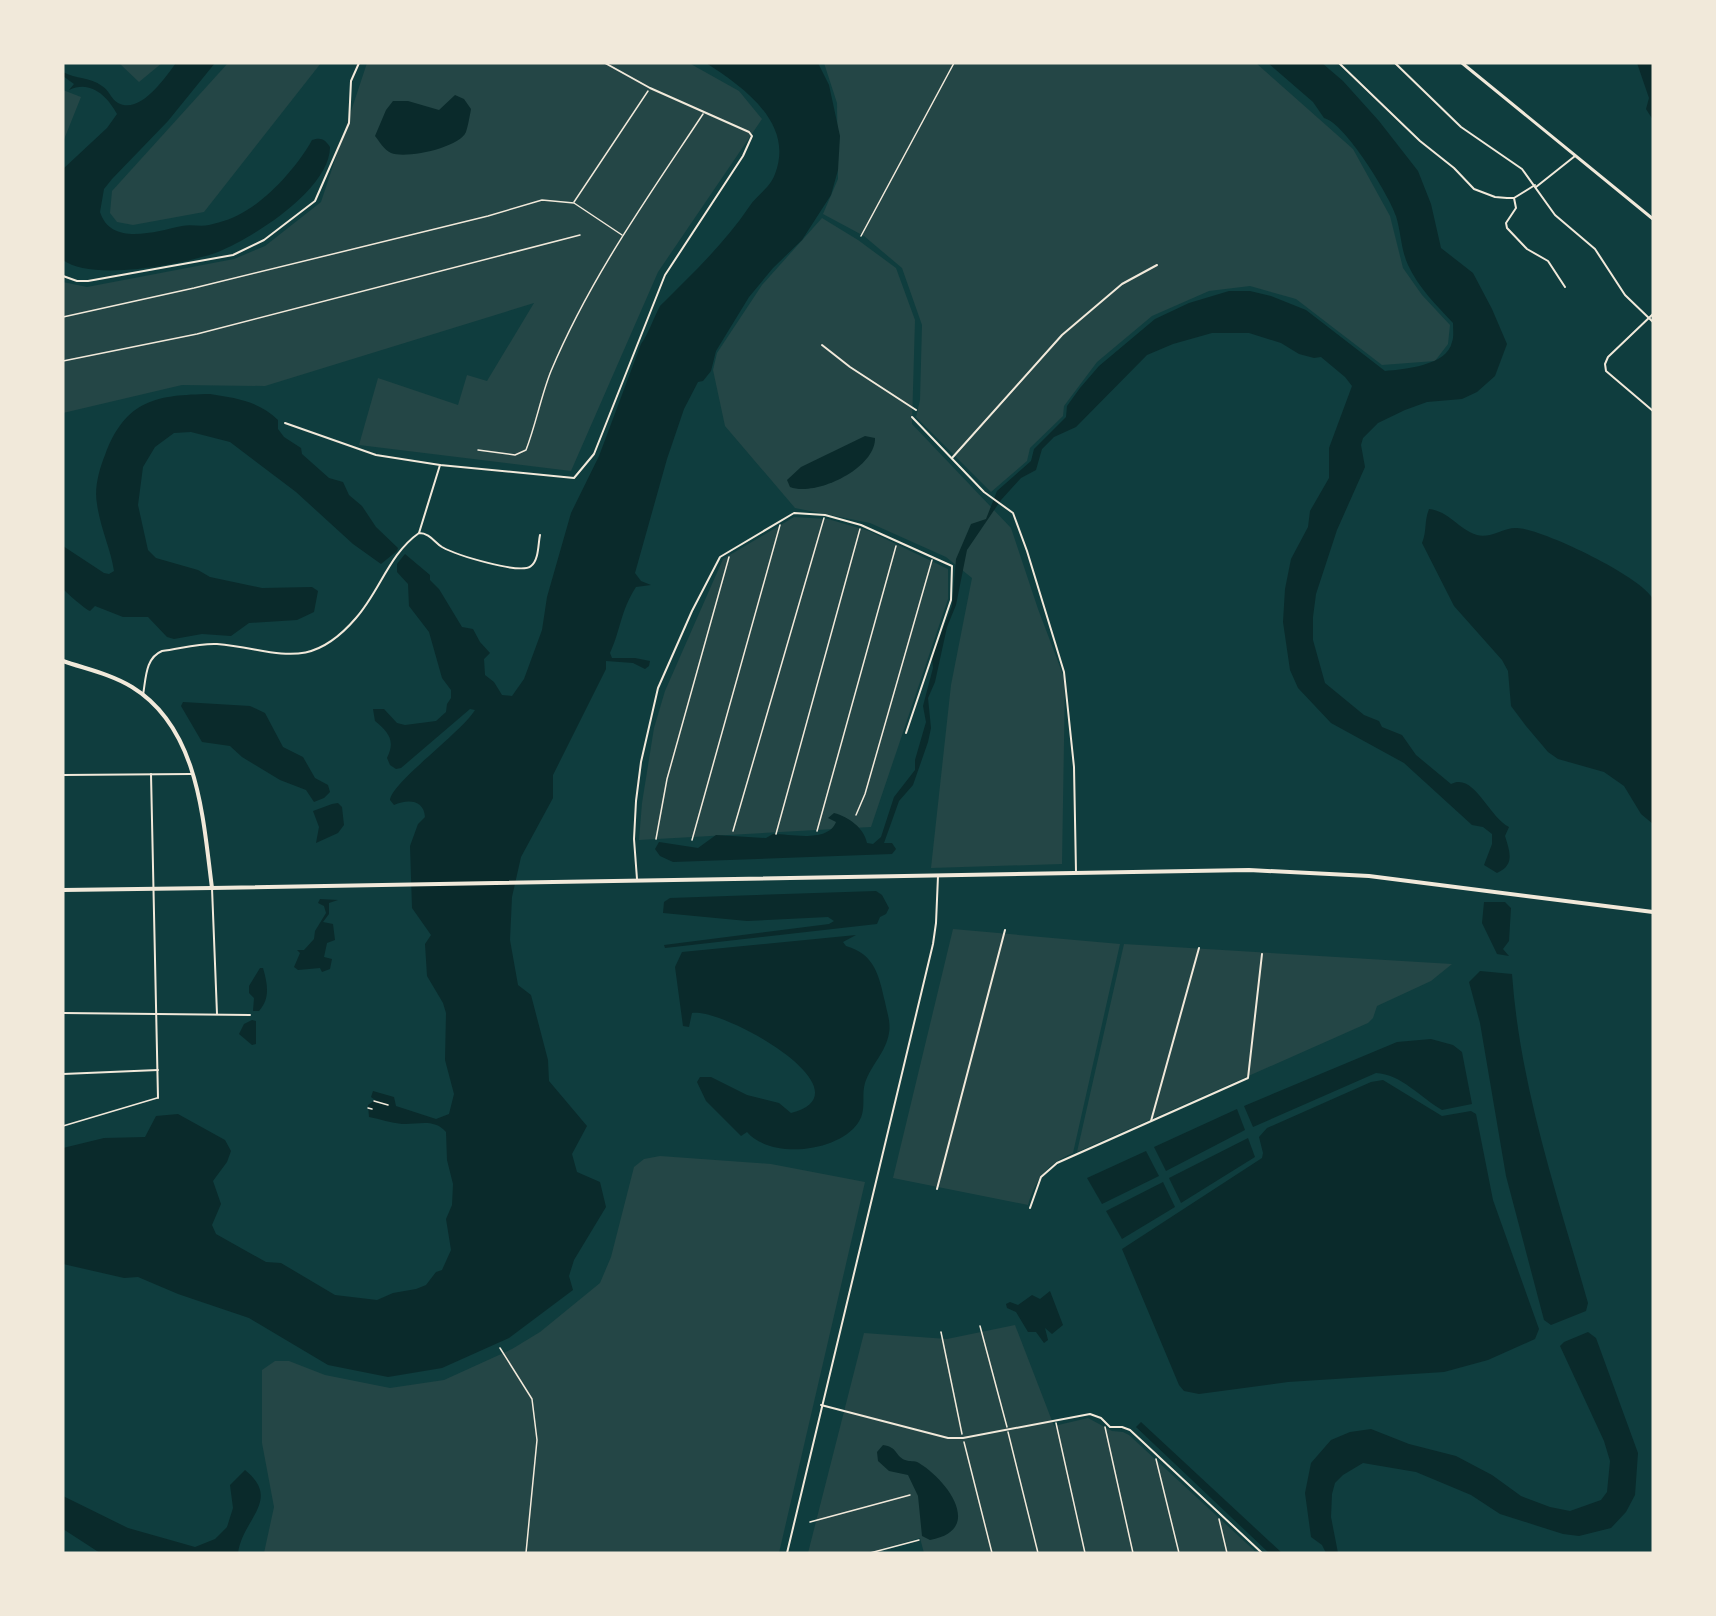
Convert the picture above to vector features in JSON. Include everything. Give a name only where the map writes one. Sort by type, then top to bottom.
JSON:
[{"type":"main road","points":[[63,661],[108,676],[134,688],[143,695],[174,732],[194,774],[212,888]]},
{"type":"main road","points":[[63,890],[1249,870],[1369,876],[1653,912]]},
{"type":"street","points":[[63,276],[77,281],[88,281],[233,255],[264,240],[315,201],[349,123],[351,81],[359,63]]},
{"type":"street","points":[[285,423],[376,456],[440,465],[574,478],[594,454],[664,275],[743,156],[752,136],[749,132],[703,114],[650,88],[605,63]]},
{"type":"street","points":[[1339,63],[1420,141],[1454,168],[1471,186],[1495,197],[1514,198],[1536,186],[1575,156]]},
{"type":"street","points":[[1395,63],[1461,127],[1518,165],[1556,215],[1595,249],[1625,295],[1653,322]]},
{"type":"street","points":[[1462,63],[1653,219]]},
{"type":"street","points":[[1514,198],[1516,208],[1506,222],[1507,228],[1527,249],[1548,261],[1565,287]]},
{"type":"street","points":[[952,458],[1062,335],[1122,284],[1158,265]]},
{"type":"street","points":[[1653,314],[1608,357],[1605,364],[1606,371],[1653,411]]},
{"type":"street","points":[[822,345],[850,367],[916,410]]},
{"type":"street","points":[[912,417],[990,496],[1013,513],[1027,551],[1064,672],[1074,767],[1076,874]]},
{"type":"street","points":[[143,695],[151,658],[162,651],[216,644],[291,655],[322,646],[337,636],[358,615],[386,568],[419,533],[440,465]]},
{"type":"street","points":[[637,881],[634,839],[636,801],[641,762],[658,688],[692,611],[720,557],[782,518],[794,513],[825,515],[861,525],[952,566],[951,600],[906,733]]},
{"type":"street","points":[[419,533],[425,533],[443,547],[477,561],[505,565],[518,570],[529,568],[535,562],[540,535]]},
{"type":"street","points":[[151,774],[158,1098]]},
{"type":"street","points":[[63,775],[194,774]]},
{"type":"street","points":[[787,1553],[933,944],[938,876]]},
{"type":"street","points":[[212,888],[218,1014]]},
{"type":"street","points":[[937,1189],[1005,930]]},
{"type":"street","points":[[1151,1121],[1199,948]]},
{"type":"street","points":[[1030,1208],[1041,1178],[1057,1163],[1248,1078],[1262,954]]},
{"type":"street","points":[[63,1013],[156,1012],[250,1015]]},
{"type":"street","points":[[63,1074],[158,1070]]},
{"type":"street","points":[[821,1405],[948,1438],[1008,1431],[1090,1414],[1101,1418],[1104,1424],[1110,1427],[1130,1430],[1262,1553]]},
{"type":"lane","points":[[861,236],[954,63]]},
{"type":"lane","points":[[63,1126],[158,1098]]},
{"type":"path","points":[[574,203],[650,88]]},
{"type":"path","points":[[478,450],[515,456],[526,450],[551,372],[585,299],[622,235],[703,114]]},
{"type":"path","points":[[63,317],[206,285],[477,219],[542,200],[574,203],[622,235]]},
{"type":"path","points":[[63,362],[197,334],[580,235]]},
{"type":"path","points":[[733,831],[825,515]]},
{"type":"path","points":[[692,840],[782,518]]},
{"type":"path","points":[[776,834],[861,525]]},
{"type":"path","points":[[817,831],[897,541]]},
{"type":"path","points":[[656,839],[667,779],[731,550]]},
{"type":"path","points":[[856,815],[868,783],[933,557]]},
{"type":"path","points":[[374,1101],[388,1105]]},
{"type":"path","points":[[980,1326],[1038,1553]]},
{"type":"path","points":[[941,1332],[963,1438],[992,1553]]},
{"type":"path","points":[[500,1348],[532,1399],[537,1440],[526,1553]]},
{"type":"path","points":[[1056,1422],[1085,1553]]},
{"type":"path","points":[[1104,1424],[1133,1553]]},
{"type":"path","points":[[1154,1453],[1179,1553]]},
{"type":"path","points":[[810,1521],[910,1495]]},
{"type":"path","points":[[1218,1512],[1227,1553]]},
{"type":"path","points":[[870,1553],[920,1539]]},
{"type":"shaded area","points":[[119,63],[162,63],[139,82]]},
{"type":"shaded area","points":[[176,63],[215,63],[168,121],[104,189],[100,212],[106,223],[114,230],[136,234],[185,225],[206,226],[242,213],[275,188],[292,169],[312,140],[324,140],[330,147],[327,163],[304,195],[287,210],[250,236],[218,252],[162,266],[139,269],[95,270],[76,266],[63,260],[63,169],[107,128],[117,114],[104,96],[91,88],[77,87],[69,90],[74,84],[63,76],[63,72],[97,83],[118,103],[126,105],[143,100]]},
{"type":"shaded area","points":[[228,63],[321,63],[204,212],[133,225],[117,222],[110,213],[112,191]]},
{"type":"shaded area","points":[[367,63],[689,63],[739,91],[762,119],[658,272],[571,471],[359,445],[378,378],[458,405],[467,375],[487,381],[534,303],[265,386],[182,385],[63,413],[63,282],[87,287],[234,259],[265,246],[321,202]]},
{"type":"shaded area","points":[[706,63],[818,63],[829,85],[840,136],[838,170],[831,195],[802,240],[773,268],[749,297],[716,351],[711,371],[703,381],[698,382],[684,409],[667,459],[635,573],[641,581],[651,585],[636,587],[627,604],[610,653],[612,658],[635,658],[650,661],[649,666],[645,669],[633,663],[606,661],[606,669],[553,775],[553,798],[521,857],[512,897],[510,940],[518,985],[531,995],[548,1060],[549,1081],[587,1126],[572,1154],[577,1172],[600,1182],[606,1207],[574,1260],[569,1276],[573,1290],[509,1338],[442,1368],[388,1377],[328,1365],[249,1318],[178,1294],[138,1277],[124,1278],[63,1264],[63,1148],[104,1138],[145,1137],[156,1116],[178,1114],[225,1140],[231,1151],[227,1162],[213,1181],[221,1204],[212,1225],[216,1234],[266,1262],[281,1263],[335,1295],[377,1300],[393,1293],[426,1285],[436,1272],[442,1270],[451,1250],[446,1219],[452,1205],[453,1184],[447,1160],[446,1132],[431,1124],[402,1124],[369,1117],[368,1105],[375,1100],[371,1097],[373,1091],[394,1097],[396,1106],[436,1119],[449,1114],[454,1094],[445,1060],[446,1013],[443,1003],[427,976],[425,944],[431,935],[412,908],[410,846],[418,824],[425,817],[424,811],[414,802],[394,805],[390,800],[402,782],[475,710],[470,709],[401,768],[396,769],[390,765],[387,758],[391,741],[384,729],[375,721],[373,709],[384,709],[397,723],[405,725],[436,721],[446,712],[451,698],[451,690],[442,678],[429,632],[409,606],[408,584],[397,572],[397,564],[405,554],[430,575],[430,580],[439,589],[462,627],[473,629],[480,642],[490,653],[484,659],[485,675],[494,682],[502,695],[512,696],[524,679],[542,630],[547,597],[571,513],[599,456],[641,344],[660,306],[718,246],[775,174],[779,156],[778,138],[762,108],[735,83]]},
{"type":"shaded area","points":[[824,63],[1256,63],[1353,149],[1390,216],[1403,268],[1422,295],[1450,325],[1448,344],[1435,361],[1382,365],[1296,299],[1250,286],[1209,291],[1152,316],[1097,362],[1064,406],[1063,416],[1030,448],[1027,461],[991,492],[916,417],[920,400],[922,325],[902,268],[864,236],[823,214],[838,179],[837,103]]},
{"type":"shaded area","points":[[1268,63],[1322,63],[1343,81],[1379,121],[1418,171],[1431,204],[1441,248],[1473,273],[1507,344],[1495,376],[1477,392],[1462,399],[1427,402],[1405,410],[1378,423],[1363,438],[1361,445],[1365,467],[1337,530],[1316,594],[1313,640],[1325,683],[1364,715],[1379,721],[1382,727],[1402,735],[1416,755],[1451,784],[1459,782],[1474,789],[1501,822],[1509,827],[1505,836],[1510,858],[1507,866],[1497,873],[1484,865],[1492,844],[1492,834],[1483,827],[1472,825],[1404,763],[1331,723],[1298,688],[1290,670],[1283,622],[1285,589],[1291,559],[1308,527],[1310,511],[1329,478],[1329,448],[1352,386],[1321,357],[1314,358],[1299,354],[1281,343],[1249,333],[1212,333],[1173,344],[1147,355],[1076,427],[1054,437],[1042,449],[1036,470],[1021,478],[1001,500],[967,550],[956,605],[947,627],[935,682],[928,698],[931,728],[928,742],[913,785],[899,801],[884,843],[892,843],[896,849],[892,854],[673,862],[660,856],[655,849],[659,842],[698,848],[716,835],[766,838],[773,834],[817,835],[832,829],[836,822],[828,818],[834,813],[855,824],[863,833],[867,843],[873,844],[881,837],[894,797],[915,770],[915,760],[926,722],[923,706],[933,668],[932,657],[952,606],[956,559],[971,524],[986,519],[997,491],[1031,461],[1034,449],[1066,417],[1067,406],[1099,366],[1155,319],[1189,303],[1229,291],[1250,291],[1271,296],[1306,310],[1385,371],[1424,365],[1442,356],[1448,350],[1453,338],[1453,323],[1428,296],[1412,273],[1404,253],[1396,216],[1376,177],[1343,132],[1324,118],[1313,102]]},
{"type":"shaded area","points":[[1637,63],[1653,63],[1653,120],[1646,109],[1649,98]]},
{"type":"shaded area","points":[[63,90],[81,97],[63,142]]},
{"type":"shaded area","points":[[455,95],[464,99],[471,109],[466,132],[453,143],[432,151],[398,154],[386,150],[375,136],[386,110],[393,101],[408,101],[439,110]]},
{"type":"shaded area","points":[[822,218],[858,240],[896,268],[915,320],[912,424],[1011,528],[1065,680],[1062,864],[931,868],[951,685],[972,578],[946,557],[870,523],[795,508],[725,426],[713,370],[717,353],[762,285]]},
{"type":"shaded area","points":[[210,394],[246,401],[271,414],[278,420],[278,429],[284,437],[301,448],[302,454],[329,478],[343,482],[349,495],[362,506],[376,527],[398,548],[397,551],[381,564],[353,544],[296,492],[230,442],[191,432],[174,433],[155,447],[143,467],[138,505],[148,550],[156,558],[198,570],[210,577],[262,588],[312,587],[318,591],[314,612],[297,620],[249,623],[231,636],[202,634],[174,639],[167,637],[148,617],[123,617],[95,606],[90,611],[88,610],[63,589],[63,546],[104,573],[109,574],[114,571],[96,498],[101,467],[113,436],[133,411],[146,404],[174,396]]},
{"type":"shaded area","points":[[865,436],[875,438],[873,449],[866,460],[843,478],[814,488],[790,487],[787,480],[801,467]]},
{"type":"shaded area","points":[[1429,509],[1442,513],[1464,529],[1477,535],[1482,536],[1517,528],[1548,536],[1612,567],[1631,579],[1653,599],[1653,824],[1641,814],[1624,786],[1604,772],[1558,759],[1548,752],[1511,706],[1508,671],[1502,660],[1454,606],[1422,543]]},
{"type":"shaded area","points":[[794,517],[828,519],[869,531],[948,569],[948,599],[871,827],[639,840],[642,803],[654,728],[665,691],[723,559]]},
{"type":"shaded area","points":[[183,702],[250,706],[265,713],[283,747],[303,757],[315,778],[328,785],[330,792],[324,798],[314,802],[306,790],[280,780],[242,757],[230,746],[202,742],[181,706]]},
{"type":"shaded area","points":[[338,803],[342,807],[344,825],[338,833],[316,843],[319,827],[313,811]]},
{"type":"shaded area","points":[[876,891],[882,895],[889,908],[877,924],[665,948],[664,945],[829,924],[834,921],[828,917],[747,921],[663,913],[664,902],[670,898]]},
{"type":"shaded area","points":[[320,899],[338,900],[329,903],[329,914],[323,922],[333,924],[335,940],[327,943],[324,957],[332,959],[330,969],[322,972],[320,968],[298,970],[294,967],[300,953],[297,950],[304,950],[314,939],[315,931],[326,913],[324,906],[318,903]]},
{"type":"shaded area","points":[[1484,902],[1505,902],[1511,908],[1509,941],[1503,949],[1509,956],[1497,954],[1482,923]]},
{"type":"shaded area","points":[[953,929],[1120,944],[1073,1153],[1049,1167],[1035,1187],[1028,1205],[893,1178]]},
{"type":"shaded area","points":[[856,935],[843,942],[846,946],[863,954],[874,967],[890,1025],[885,1046],[865,1083],[861,1118],[848,1133],[836,1141],[804,1149],[772,1146],[758,1141],[747,1132],[741,1136],[706,1101],[697,1082],[700,1077],[711,1077],[747,1095],[779,1103],[791,1113],[811,1102],[814,1088],[804,1071],[784,1053],[733,1024],[709,1015],[692,1013],[689,1027],[683,1026],[675,967],[682,952]]},
{"type":"shaded area","points":[[1124,944],[1452,964],[1431,981],[1377,1006],[1373,1018],[1368,1023],[1077,1152]]},
{"type":"shaded area","points":[[260,968],[263,968],[265,974],[266,997],[259,1011],[253,1011],[254,998],[249,993],[249,986]]},
{"type":"shaded area","points":[[1480,971],[1512,974],[1516,1016],[1531,1099],[1552,1181],[1588,1303],[1586,1311],[1551,1325],[1544,1320],[1506,1176],[1480,1023],[1469,982]]},
{"type":"shaded area","points":[[252,1020],[256,1021],[256,1044],[252,1045],[239,1034],[244,1024]]},
{"type":"shaded area","points":[[1431,1039],[1453,1045],[1462,1052],[1472,1104],[1442,1110],[1402,1082],[1385,1074],[1376,1073],[1253,1127],[1244,1106],[1397,1042]]},
{"type":"shaded area","points":[[1383,1080],[1442,1116],[1471,1111],[1476,1114],[1493,1200],[1539,1329],[1535,1339],[1488,1360],[1444,1372],[1288,1382],[1199,1394],[1184,1391],[1179,1385],[1122,1249],[1262,1158],[1259,1137],[1267,1128],[1371,1082]]},
{"type":"shaded area","points":[[1237,1109],[1245,1130],[1166,1171],[1154,1147]]},
{"type":"shaded area","points":[[1248,1138],[1255,1157],[1181,1203],[1169,1178]]},
{"type":"shaded area","points":[[1146,1151],[1159,1176],[1102,1204],[1087,1178]]},
{"type":"shaded area","points":[[660,1156],[771,1164],[865,1182],[779,1553],[264,1553],[274,1507],[262,1443],[262,1370],[275,1361],[289,1361],[325,1375],[390,1388],[444,1380],[512,1349],[540,1332],[600,1283],[611,1257],[634,1167],[644,1159]]},
{"type":"shaded area","points":[[1163,1182],[1175,1207],[1122,1239],[1106,1211]]},
{"type":"shaded area","points":[[1050,1291],[1063,1325],[1052,1334],[1045,1328],[1048,1340],[1044,1343],[1036,1332],[1028,1332],[1016,1312],[1007,1308],[1006,1304],[1010,1302],[1018,1305],[1032,1295],[1040,1299]]},
{"type":"shaded area","points":[[1015,1325],[1054,1426],[1088,1418],[1112,1431],[1129,1435],[1257,1553],[924,1553],[920,1538],[868,1553],[808,1553],[864,1333],[947,1339]]},
{"type":"shaded area","points":[[1588,1332],[1596,1338],[1638,1453],[1635,1495],[1626,1512],[1611,1528],[1579,1536],[1563,1534],[1500,1514],[1471,1495],[1416,1472],[1363,1463],[1343,1475],[1335,1483],[1331,1517],[1338,1553],[1326,1553],[1322,1545],[1311,1537],[1305,1493],[1311,1463],[1331,1440],[1350,1432],[1371,1429],[1409,1444],[1456,1456],[1492,1475],[1521,1496],[1550,1507],[1570,1511],[1601,1500],[1607,1492],[1610,1461],[1604,1441],[1560,1346]]},
{"type":"shaded area","points":[[1141,1422],[1282,1553],[1269,1553],[1136,1427]]},
{"type":"shaded area","points":[[883,1445],[894,1450],[905,1460],[919,1463],[930,1471],[949,1492],[956,1504],[958,1516],[955,1526],[946,1535],[930,1540],[922,1536],[918,1496],[908,1475],[889,1471],[878,1461],[877,1452]]},
{"type":"shaded area","points":[[245,1470],[256,1481],[260,1491],[260,1500],[241,1541],[238,1553],[100,1553],[63,1529],[63,1496],[128,1528],[195,1547],[215,1539],[227,1527],[233,1508],[230,1485]]}]
